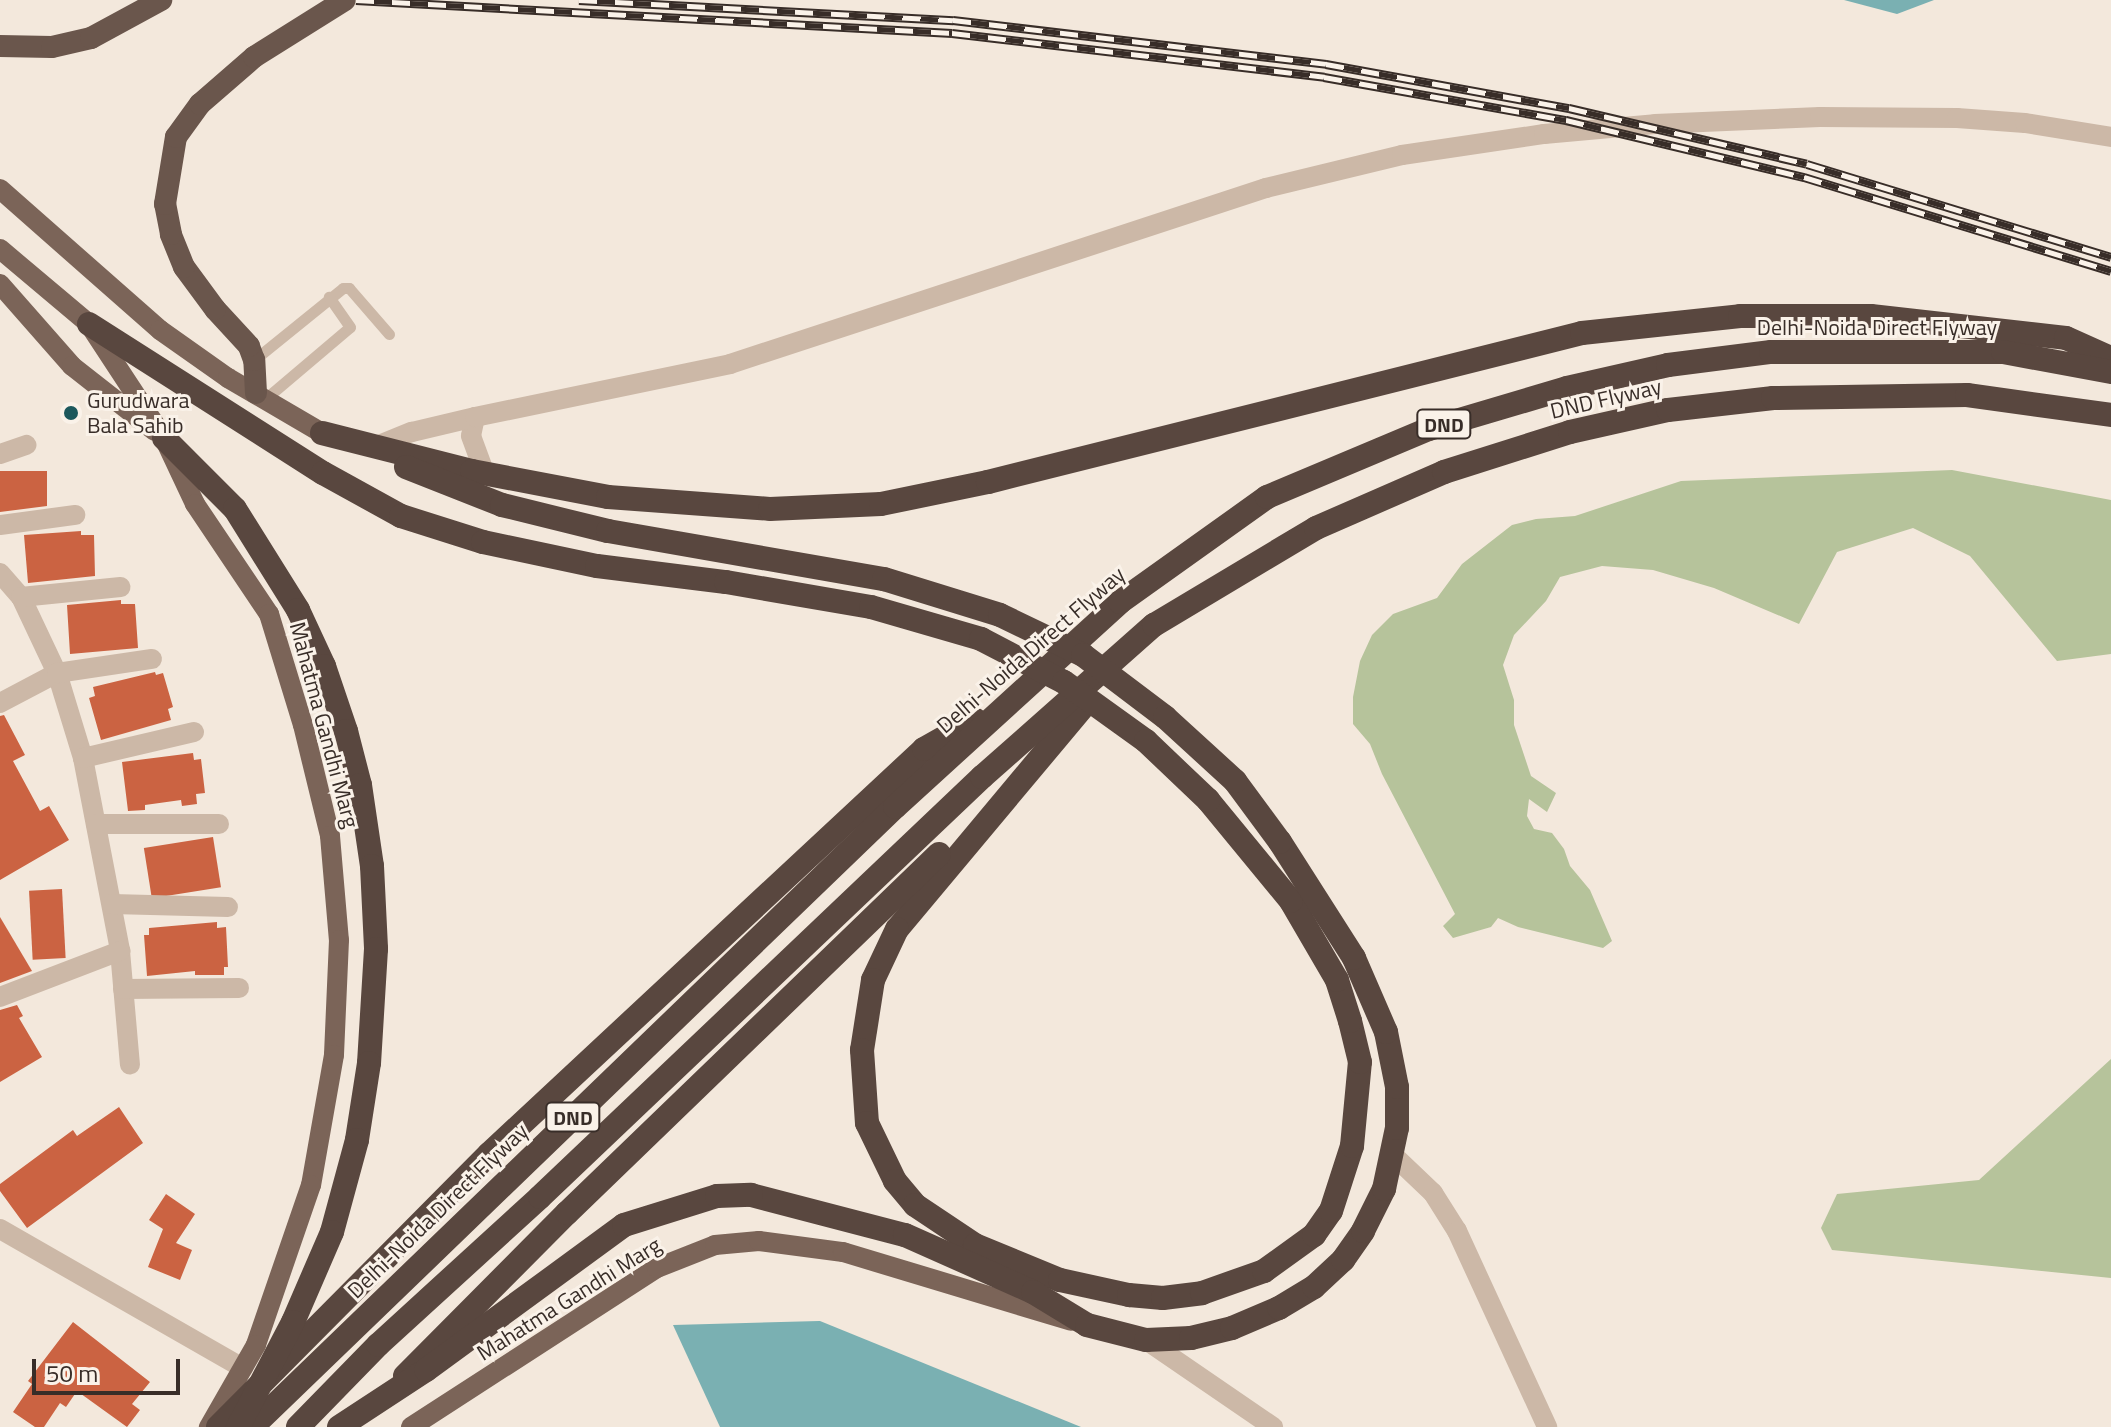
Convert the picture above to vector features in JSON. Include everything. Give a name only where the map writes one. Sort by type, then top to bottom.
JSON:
[{"type":"highway","points":[[0,46],[52,47],[91,38],[161,0]]},
{"type":"highway","points":[[260,396],[249,346],[215,309],[184,267],[171,234],[165,204],[176,137],[200,104],[254,57],[345,0]]},
{"type":"highway","points":[[322,433],[485,474],[608,497],[770,509],[881,504],[988,482],[1582,333],[1740,316],[1871,316],[2066,338],[2111,358]]},
{"type":"highway","points":[[89,324],[323,473],[401,516],[483,542],[597,566],[726,582],[871,607],[981,639],[1064,682],[1146,741],[1208,800],[1291,901],[1337,980],[1360,1062],[1352,1146],[1331,1211],[1314,1235],[1288,1256],[1253,1276],[1202,1293],[1163,1298],[1129,1295],[1060,1280],[975,1245],[915,1205],[895,1181],[867,1123],[862,1050],[873,980],[897,929],[1028,769],[1154,625]]},
{"type":"highway","name":"Delhi-Noida Direct Flyway","points":[[252,1427],[895,807],[1120,602],[1267,497],[1429,429],[1567,388],[1668,365],[1771,352],[2003,352],[2111,372]]},
{"type":"highway","name":"DND Flyway","points":[[1154,625],[1316,528],[1444,472],[1598,426],[1668,410],[1773,398],[1967,395],[2111,415]]},
{"type":"highway","points":[[322,433],[502,505],[608,531],[884,579],[1000,615],[1083,655],[1165,717],[1235,781],[1324,907],[1375,1000],[1386,1032],[1397,1087],[1397,1128],[1384,1189],[1363,1231],[1343,1260],[1314,1287],[1279,1308],[1232,1328],[1191,1338],[1146,1340],[1087,1325],[1033,1292],[905,1235],[751,1195],[717,1196],[624,1225],[426,1370],[339,1427]]},
{"type":"highway","points":[[164,438],[235,509],[298,610],[324,666],[346,731],[360,785],[372,866],[376,949],[369,1063],[357,1140],[332,1232],[293,1322],[238,1427]]},
{"type":"highway","name":"DND","points":[[298,1427],[378,1345],[540,1197],[926,831],[1154,625]]},
{"type":"highway","points":[[218,1427],[489,1154],[924,749],[1018,696]]},
{"type":"highway","points":[[355,1427],[567,1213],[1028,769]]},
{"type":"main road","points":[[0,189],[160,330],[322,433]]},
{"type":"main road","name":"Mahatma Gandhi Marg","points":[[0,249],[89,324],[164,438],[195,504],[269,614],[303,725],[330,836],[339,940],[334,1055],[311,1185],[256,1345],[209,1427]]},
{"type":"main road","points":[[0,284],[72,366],[164,438]]},
{"type":"main road","name":"Mahatma Gandhi Marg","points":[[411,1427],[657,1268],[715,1245],[759,1241],[843,1252],[1087,1325]]},
{"type":"street","points":[[379,445],[412,432],[475,417],[730,364],[1266,188],[1402,155],[1544,134],[1655,124],[1820,117],[1957,118],[2025,123],[2111,137]]},
{"type":"street","points":[[475,417],[471,436],[485,474]]},
{"type":"street","points":[[0,454],[26,445]]},
{"type":"street","points":[[0,525],[75,515]]},
{"type":"street","points":[[0,573],[21,597],[57,673],[83,758],[120,951],[130,1065]]},
{"type":"street","points":[[21,597],[121,587]]},
{"type":"street","points":[[0,703],[57,673],[152,659]]},
{"type":"street","points":[[83,758],[194,732]]},
{"type":"street","points":[[96,824],[219,824]]},
{"type":"street","points":[[112,904],[228,907]]},
{"type":"street","points":[[0,997],[120,951]]},
{"type":"street","points":[[123,989],[239,988]]},
{"type":"street","points":[[1391,1153],[1433,1193],[1457,1231],[1547,1427]]},
{"type":"street","points":[[0,1229],[243,1368]]},
{"type":"street","points":[[1146,1340],[1273,1427]]},
{"type":"lane","points":[[254,360],[337,290],[349,288],[389,334]]},
{"type":"lane","points":[[260,396],[350,327],[329,297]]},
{"type":"green space","points":[[1952,470],[2111,500],[2111,654],[2057,661],[1970,556],[1913,528],[1837,552],[1799,624],[1714,588],[1653,570],[1602,566],[1560,577],[1546,601],[1514,635],[1503,665],[1514,700],[1514,725],[1531,776],[1556,793],[1547,812],[1529,799],[1527,816],[1534,829],[1552,833],[1564,849],[1570,866],[1590,890],[1612,941],[1603,948],[1518,927],[1498,918],[1491,927],[1453,938],[1443,926],[1455,914],[1382,774],[1370,744],[1353,724],[1353,697],[1360,661],[1372,635],[1393,614],[1437,598],[1462,564],[1512,525],[1536,519],[1575,516],[1681,481]]},
{"type":"green space","points":[[2111,1059],[2111,1278],[1832,1250],[1821,1228],[1837,1194],[1979,1180]]},
{"type":"water","points":[[1844,0],[1934,0],[1897,14]]},
{"type":"water","points":[[819,1321],[1081,1427],[720,1427],[673,1325]]},
{"type":"building","points":[[0,471],[47,471],[47,506],[0,512]]},
{"type":"building","points":[[81,531],[81,535],[94,535],[95,576],[28,583],[24,535]]},
{"type":"building","points":[[121,600],[121,604],[135,604],[138,648],[70,654],[67,605]]},
{"type":"building","points":[[155,672],[156,675],[163,673],[173,707],[168,709],[171,720],[101,740],[89,698],[95,696],[93,687]]},
{"type":"building","points":[[4,715],[25,755],[13,761],[40,811],[49,806],[69,840],[0,880],[0,716]]},
{"type":"building","points":[[193,753],[194,760],[201,759],[205,793],[196,794],[197,804],[182,806],[181,800],[145,805],[145,810],[128,811],[122,762]]},
{"type":"building","points":[[213,837],[221,887],[152,898],[144,848]]},
{"type":"building","points":[[62,889],[66,958],[33,960],[29,891]]},
{"type":"building","points":[[0,917],[32,971],[0,983]]},
{"type":"building","points":[[217,922],[217,928],[226,927],[228,967],[224,967],[224,975],[195,975],[195,971],[147,976],[144,935],[149,935],[149,928]]},
{"type":"building","points":[[17,1005],[23,1016],[19,1018],[42,1057],[0,1082],[0,1010]]},
{"type":"building","points":[[119,1107],[143,1143],[27,1228],[0,1191],[0,1184],[73,1130],[77,1136]]},
{"type":"building","points":[[166,1194],[195,1214],[176,1243],[192,1250],[180,1280],[148,1267],[163,1229],[149,1220]]},
{"type":"building","points":[[73,1322],[150,1382],[132,1404],[140,1410],[127,1427],[77,1391],[66,1407],[60,1403],[44,1427],[35,1427],[13,1412],[32,1384],[28,1381]]},
{"type":"railway","points":[[356,0],[952,33],[1324,77],[1566,120],[1804,177],[2111,271]]},
{"type":"railway","points":[[579,0],[953,20],[1326,64],[1569,108],[1807,164],[2111,257]]},
{"type":"place","name":"Gurudwara Bala Sahib","points":[[71,413]]}]
